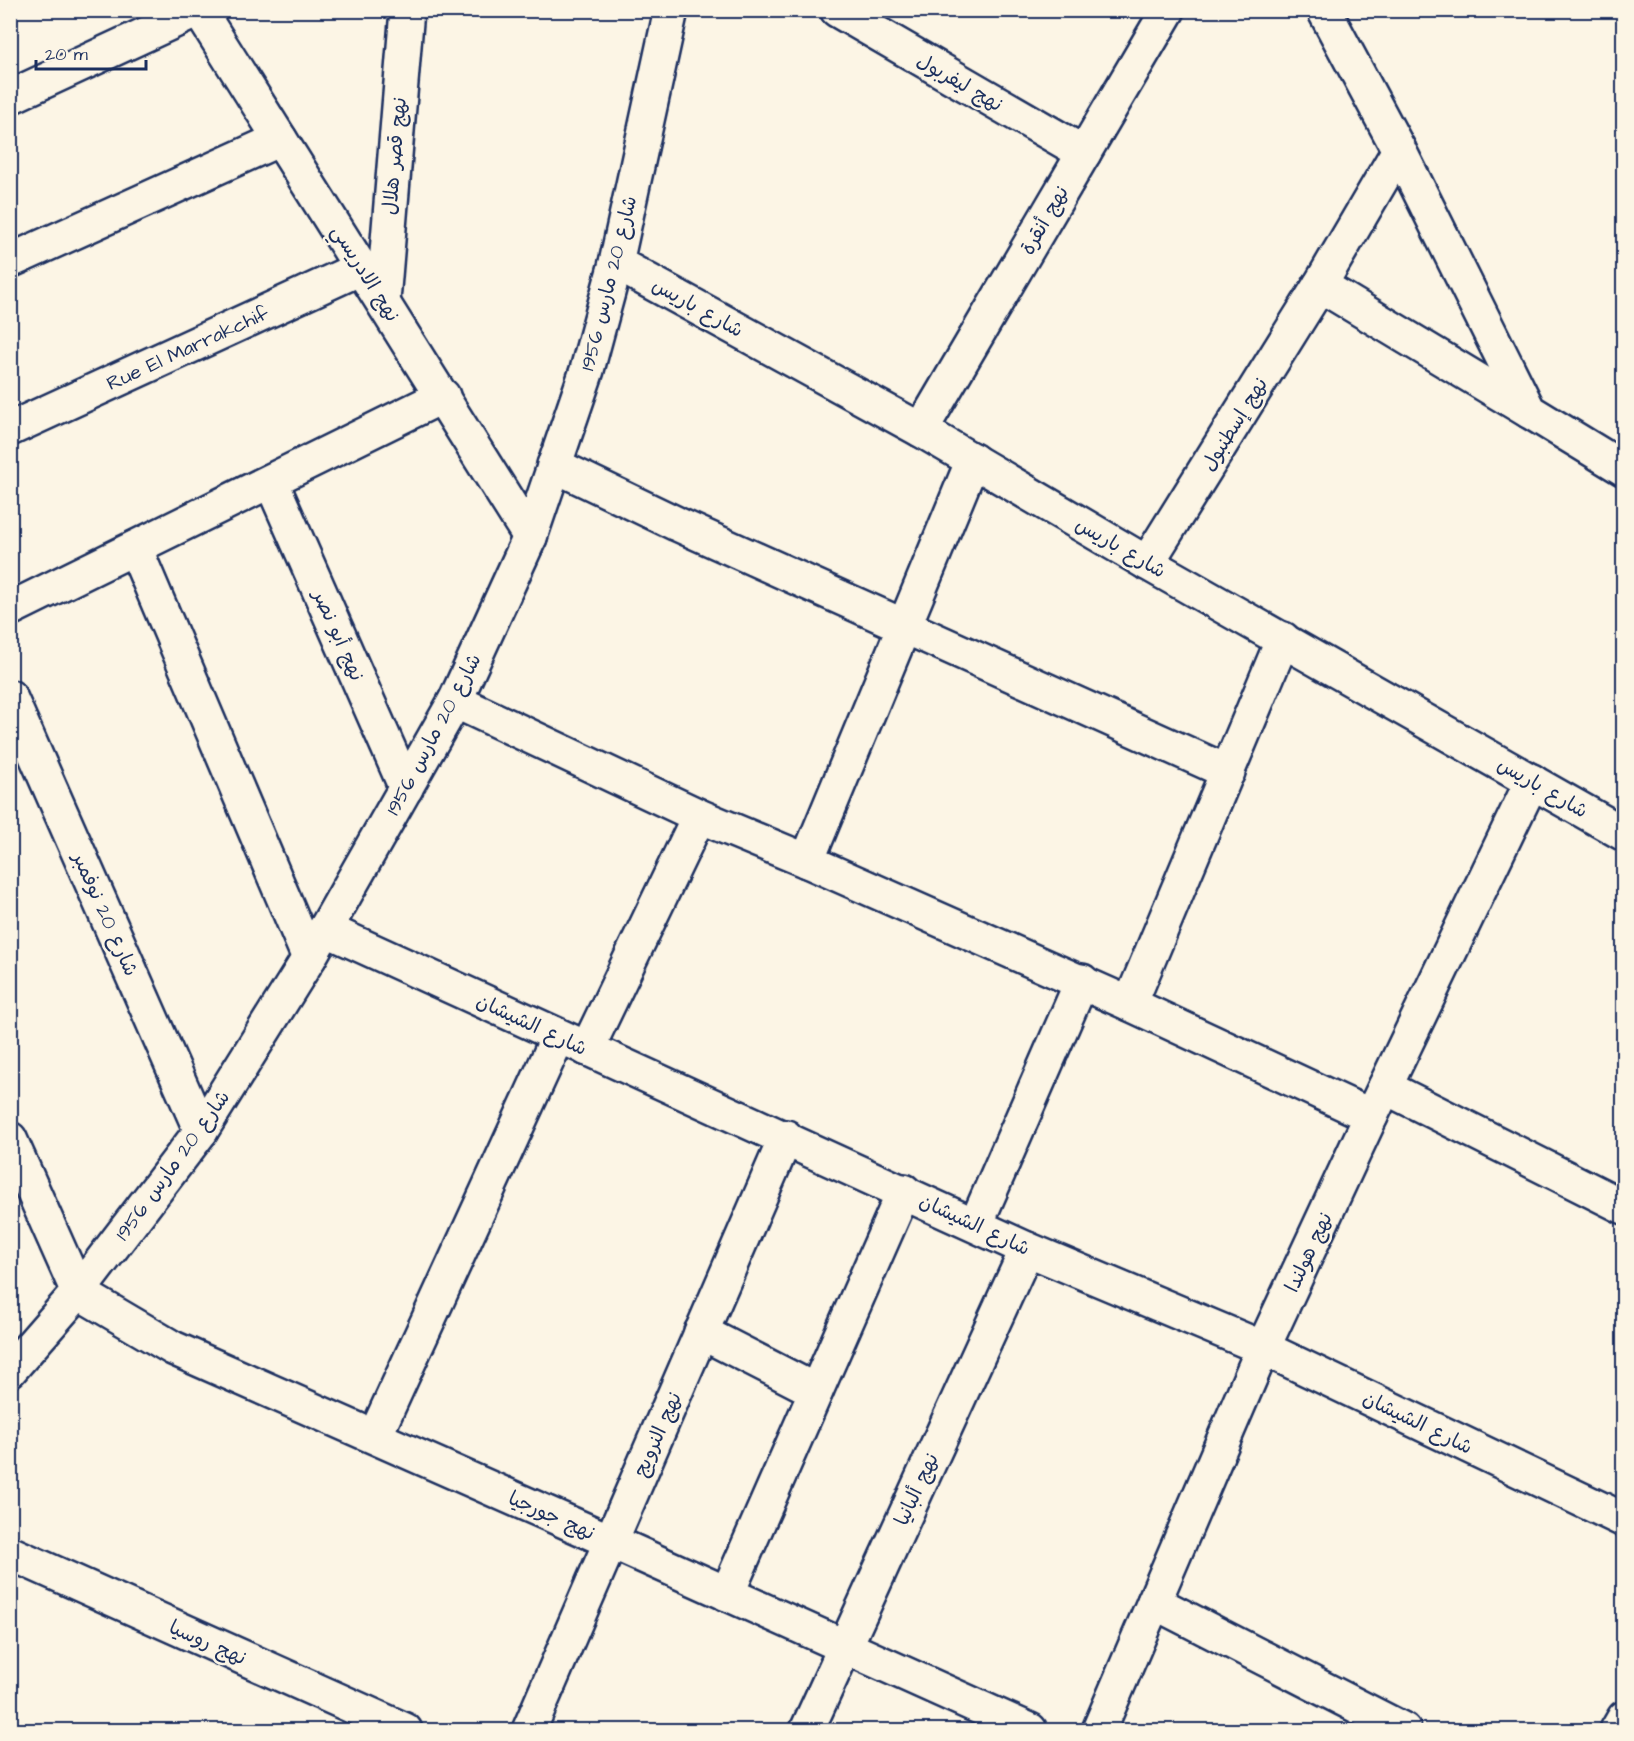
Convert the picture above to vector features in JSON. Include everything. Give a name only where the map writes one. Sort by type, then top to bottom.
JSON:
[{"type":"street","points":[[10,97],[198,10]]},
{"type":"street","name":"نهج الادريسي","points":[[198,10],[363,267],[530,537]]},
{"type":"street","name":"نهج قصر هلال","points":[[383,301],[407,10]]},
{"type":"street","name":"شارع 20 مارس 1956","points":[[10,1370],[78,1292],[201,1131],[309,958],[455,701],[530,537],[587,370],[616,263],[671,10]]},
{"type":"street","name":"نهج ليفربول","points":[[837,10],[1084,153]]},
{"type":"street","name":"نهج أنقرة","points":[[921,430],[1168,10]]},
{"type":"street","points":[[1324,10],[1399,150],[1528,411]]},
{"type":"street","points":[[10,261],[280,139]]},
{"type":"street","name":"نهج إسطنبول","points":[[1147,563],[1320,285],[1399,150]]},
{"type":"street","name":"شارع باريس","points":[[616,263],[921,430],[1147,563],[1623,834]]},
{"type":"street","name":"Rue El Marrakchif","points":[[10,429],[363,267]]},
{"type":"street","points":[[1320,285],[1623,469]]},
{"type":"street","points":[[10,609],[443,396]]},
{"type":"street","points":[[807,861],[973,460]]},
{"type":"street","points":[[554,465],[904,627],[1227,772]]},
{"type":"street","name":"نهج أبو نصر","points":[[271,481],[406,788]]},
{"type":"street","points":[[135,548],[309,958]]},
{"type":"street","points":[[1130,1004],[1283,639]]},
{"type":"street","name":"شارع 20 نوفمبر","points":[[10,697],[201,1131]]},
{"type":"street","points":[[455,701],[699,816],[1082,981],[1371,1116]]},
{"type":"street","name":"نهج هولندا","points":[[1099,1731],[1263,1348],[1371,1116],[1532,781]]},
{"type":"street","points":[[375,1436],[572,1043],[699,816]]},
{"type":"street","name":"شارع الشيشان","points":[[325,929],[572,1043],[786,1137],[1027,1249],[1263,1348],[1623,1520]]},
{"type":"street","points":[[976,1224],[1082,981]]},
{"type":"street","points":[[1385,1087],[1623,1207]]},
{"type":"street","name":"نهج النرويج","points":[[529,1731],[786,1137]]},
{"type":"street","points":[[10,1139],[78,1292]]},
{"type":"street","points":[[727,1594],[904,1191]]},
{"type":"street","name":"نهج ألبانيا","points":[[807,1731],[843,1647],[1027,1249]]},
{"type":"street","name":"نهج جورجيا","points":[[78,1292],[173,1348],[610,1540],[1030,1731]]},
{"type":"street","points":[[701,1332],[816,1391]]},
{"type":"street","name":"نهج روسيا","points":[[11,1554],[405,1731]]},
{"type":"street","points":[[1154,1602],[1404,1731]]},
{"type":"street","points":[[1617,1731],[1623,1718]]}]
